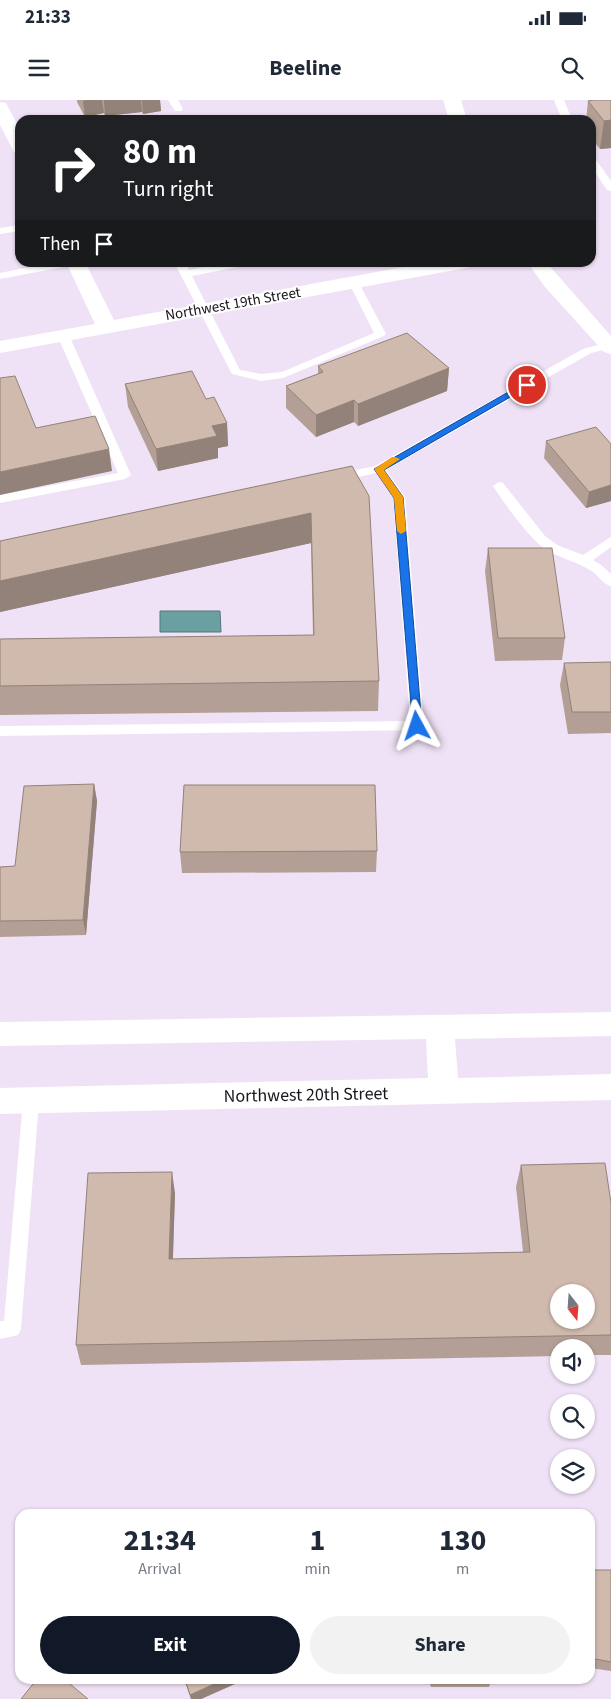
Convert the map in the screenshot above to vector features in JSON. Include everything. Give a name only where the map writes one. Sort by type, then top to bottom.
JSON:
[{"type":"street","points":[[452,100],[456,115]]},
{"type":"street","points":[[0,107],[15,138]]},
{"type":"street","points":[[77,267],[107,327]]},
{"type":"street","name":"Northwest 19th Street","points":[[0,347],[439,267]]},
{"type":"street","points":[[540,267],[552,283],[610,346]]},
{"type":"street","points":[[0,1034],[611,1024]]},
{"type":"street","points":[[440,1028],[444,1092]]},
{"type":"street","name":"Northwest 20th Street","points":[[0,1101],[611,1087]]},
{"type":"lane","points":[[559,100],[565,115]]},
{"type":"lane","points":[[596,167],[611,188]]},
{"type":"lane","points":[[599,171],[611,169]]},
{"type":"lane","points":[[0,231],[15,229]]},
{"type":"lane","points":[[0,276],[48,267]]},
{"type":"lane","points":[[182,267],[236,372],[251,376],[275,378],[380,334],[354,283]]},
{"type":"lane","points":[[185,274],[222,267]]},
{"type":"lane","points":[[0,499],[125,475],[63,335]]},
{"type":"lane","points":[[321,481],[379,469],[587,351],[610,346]]},
{"type":"lane","points":[[0,731],[417,726],[399,497],[379,469]]},
{"type":"lane","points":[[499,486],[541,539],[553,548],[597,568],[611,582]]},
{"type":"lane","points":[[584,561],[611,542]]},
{"type":"lane","points":[[0,1330],[12,1329],[31,1101]]},
{"type":"shaded area","points":[[160,611],[220,611],[221,632],[160,632]]},
{"type":"building","points":[[611,100],[611,120],[604,121],[588,101]]},
{"type":"building","points":[[407,333],[449,368],[358,404],[354,400],[316,415],[286,386],[323,372],[318,366]]},
{"type":"building","points":[[192,371],[206,399],[214,397],[227,423],[212,426],[217,436],[156,449],[125,384]]},
{"type":"building","points":[[15,376],[36,428],[95,416],[109,449],[0,472],[0,378]]},
{"type":"building","points":[[596,427],[611,444],[611,485],[589,492],[546,441]]},
{"type":"building","points":[[352,466],[369,496],[379,681],[0,686],[0,639],[314,635],[311,513],[0,581],[0,541]]},
{"type":"building","points":[[488,548],[552,548],[565,638],[498,638]]},
{"type":"building","points":[[611,662],[611,712],[572,712],[564,663]]},
{"type":"building","points":[[94,784],[83,920],[0,921],[0,867],[15,866],[24,786]]},
{"type":"building","points":[[184,785],[375,785],[377,851],[180,852]]},
{"type":"building","points":[[605,1163],[611,1203],[611,1335],[76,1345],[88,1173],[172,1172],[169,1259],[530,1252],[521,1165]]},
{"type":"building","points":[[595,1570],[611,1570],[611,1662],[595,1659]]},
{"type":"building","points":[[33,1684],[70,1684],[88,1699],[21,1699]]},
{"type":"building","points":[[187,1684],[214,1684],[190,1695]]},
{"type":"slow traffic","points":[[395,459],[379,469],[399,497],[401,531]]},
{"type":"route","points":[[417,726],[399,497],[379,469],[527,385]]}]
